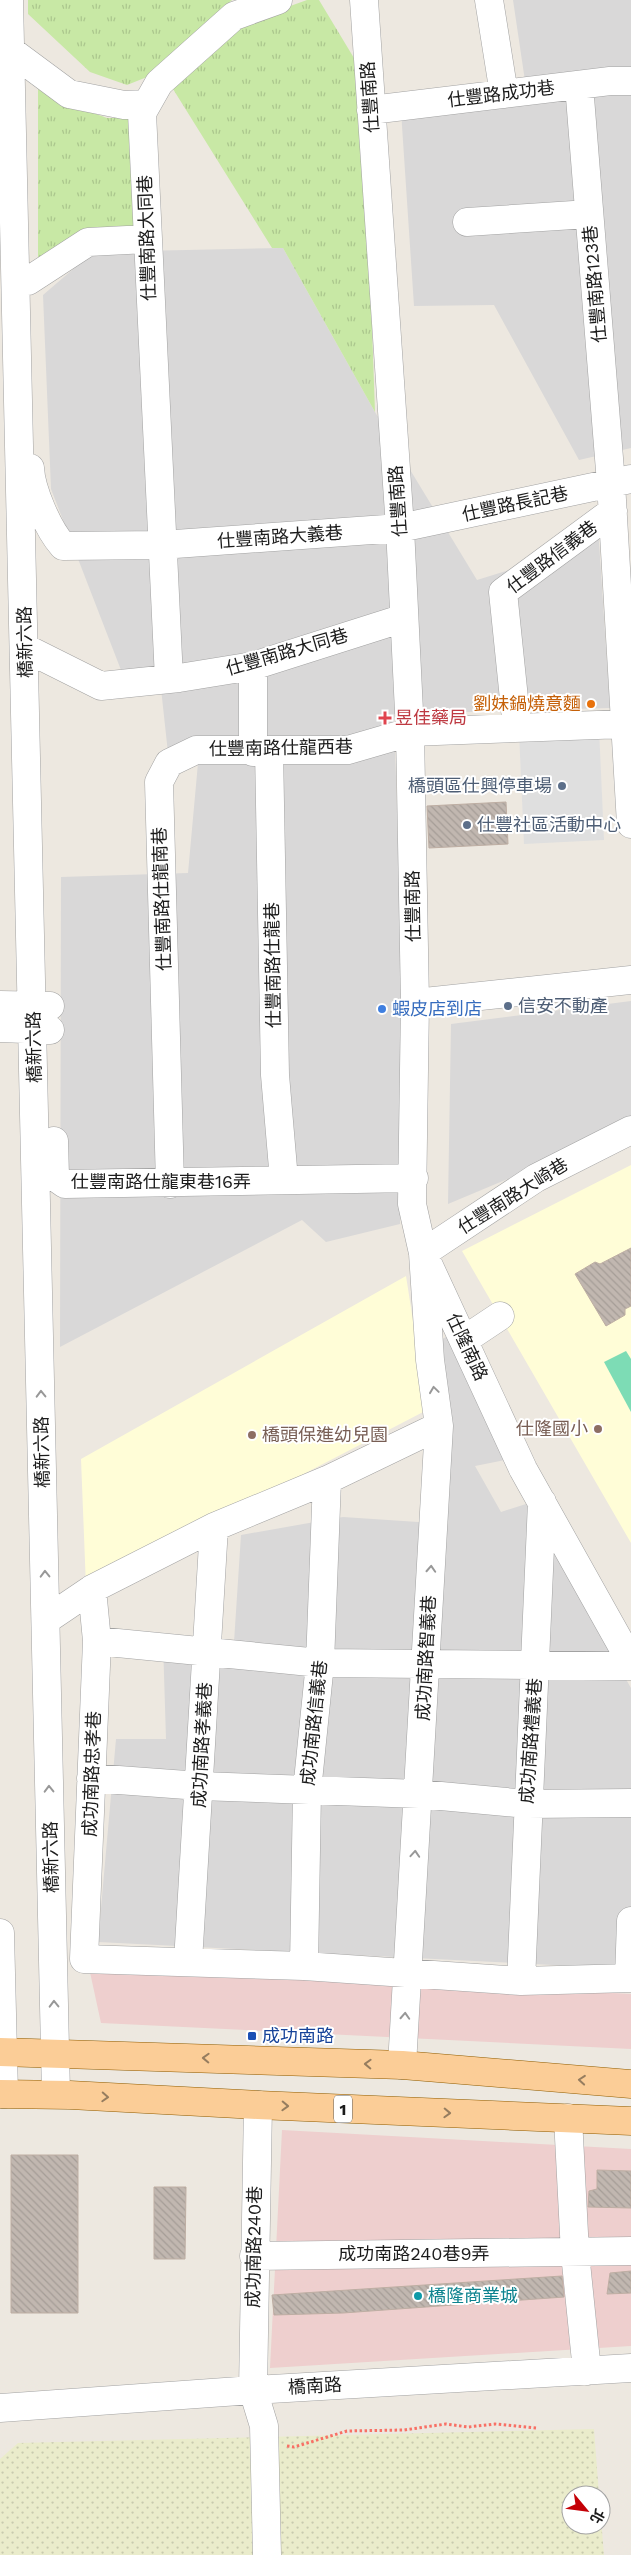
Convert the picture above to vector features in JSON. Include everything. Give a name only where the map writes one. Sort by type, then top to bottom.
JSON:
[{"type":"main road","points":[[1,2052],[402,2065],[631,2084]]},
{"type":"main road","name":"1","points":[[2,2094],[56,2094],[258,2105],[631,2121]]},
{"type":"street","points":[[9,0],[18,56],[13,128]]},
{"type":"street","name":"仕豐南路大同巷","points":[[169,679],[161,545],[142,113],[159,84],[234,16],[278,0]]},
{"type":"street","name":"仕豐南路","points":[[364,0],[400,528],[410,732],[415,1003]]},
{"type":"street","points":[[489,0],[504,94]]},
{"type":"street","points":[[18,56],[69,94],[124,105],[147,104]]},
{"type":"street","name":"仕豐路成功巷","points":[[371,110],[579,85],[631,81]]},
{"type":"street","name":"仕豐南路123巷","points":[[579,85],[589,214],[621,481]]},
{"type":"street","name":"橋新六路","points":[[13,128],[31,892]]},
{"type":"street","points":[[13,155],[28,280],[31,479],[53,535],[62,546],[161,545]]},
{"type":"street","points":[[467,222],[589,214]]},
{"type":"street","points":[[28,280],[88,242],[147,239]]},
{"type":"street","name":"仕豐路長記巷","points":[[400,528],[621,481]]},
{"type":"street","name":"仕豐路信義巷","points":[[621,481],[613,511],[631,824]]},
{"type":"street","name":"仕豐路信義巷","points":[[517,728],[503,592],[613,511]]},
{"type":"street","name":"仕豐南路大義巷","points":[[161,545],[400,528]]},
{"type":"street","name":"仕豐南路大同巷","points":[[25,648],[101,686],[169,679],[253,666],[404,618]]},
{"type":"street","name":"仕豐南路仕龍巷","points":[[253,666],[261,751],[276,1074],[284,1180]]},
{"type":"street","name":"仕豐南路仕龍西巷","points":[[159,782],[169,763],[196,750],[348,750],[410,732],[625,724]]},
{"type":"street","name":"仕豐南路仕龍南巷","points":[[159,782],[170,1184]]},
{"type":"street","name":"仕豐南路仕龍東巷16弄","points":[[31,892],[47,902],[42,1018],[54,1177],[65,1184],[170,1184],[414,1178]]},
{"type":"street","points":[[415,1003],[631,980]]},
{"type":"street","name":"仕隆南路","points":[[415,1003],[414,1178],[412,1204],[423,1252],[523,1469],[631,1662]]},
{"type":"street","points":[[0,1005],[42,1018]]},
{"type":"street","points":[[0,1028],[42,1018]]},
{"type":"street","name":"橋新六路","points":[[42,1018],[46,1620],[56,2094]]},
{"type":"street","name":"仕豐南路大崎巷","points":[[423,1252],[536,1178],[631,1130]]},
{"type":"street","name":"成功南路智義巷","points":[[402,2065],[439,1426],[430,1360],[423,1252]]},
{"type":"street","points":[[464,1340],[500,1316]]},
{"type":"street","points":[[46,1620],[92,1588],[214,1527],[327,1480],[439,1426]]},
{"type":"street","name":"成功南路信義巷","points":[[304,1966],[307,1790],[320,1663],[327,1480]]},
{"type":"street","name":"成功南路禮義巷","points":[[520,1981],[542,1501]]},
{"type":"street","name":"成功南路孝義巷","points":[[188,1962],[214,1527]]},
{"type":"street","name":"成功南路忠孝巷","points":[[92,1588],[97,1641],[84,1959],[188,1962]]},
{"type":"street","points":[[97,1641],[208,1650],[320,1663],[631,1666]]},
{"type":"street","points":[[91,1778],[200,1786],[419,1794],[527,1804],[631,1803]]},
{"type":"street","points":[[188,1962],[304,1966],[520,1981],[630,1978],[631,1921]]},
{"type":"street","points":[[0,1933],[2,2094]]},
{"type":"street","name":"成功南路240巷","points":[[258,2105],[253,2390],[264,2426],[267,2555]]},
{"type":"street","points":[[568,2118],[575,2253],[587,2371]]},
{"type":"street","name":"成功南路240巷9弄","points":[[254,2256],[631,2251]]},
{"type":"street","name":"橋南路","points":[[0,2408],[253,2390],[631,2368]]},
{"type":"path","points":[[264,2444],[294,2447],[347,2431],[404,2430],[446,2424],[468,2427],[495,2424],[536,2428]]},
{"type":"shaded area","points":[[513,0],[631,0],[631,448],[579,460],[494,305],[414,306],[400,96],[525,81]]},
{"type":"shaded area","points":[[283,248],[375,412],[477,580],[519,567],[597,512],[610,708],[394,714],[403,1002],[400,1224],[326,1242],[302,1220],[60,1347],[61,877],[188,873],[198,763],[168,753],[159,670],[121,670],[51,489],[43,295],[93,252]]},
{"type":"shaded area","name":"橋頭區仕興停車場","points":[[599,728],[604,840],[524,844],[519,732]]},
{"type":"shaded area","points":[[631,1001],[631,1127],[448,1204],[451,1024]]},
{"type":"shaded area","name":"仕隆國小","points":[[631,1165],[631,1543],[462,1251]]},
{"type":"shaded area","name":"橋頭保進幼兒園","points":[[406,1276],[427,1410],[86,1587],[81,1459]]},
{"type":"shaded area","points":[[452,1333],[505,1460],[475,1466],[501,1512],[526,1504],[631,1688],[631,1969],[98,1942],[116,1739],[166,1739],[163,1642],[234,1642],[241,1535],[343,1517],[448,1524],[441,1340]]},
{"type":"shaded area","points":[[88,1963],[631,1994],[631,2049],[101,2023]]},
{"type":"shaded area","name":"橋隆商業城","points":[[282,2130],[631,2149],[631,2346],[270,2368]]},
{"type":"green space","points":[[28,0],[232,0],[147,77],[127,85],[90,72],[28,14]]},
{"type":"green space","points":[[307,0],[319,0],[363,73],[375,412],[283,248],[272,248],[173,89],[246,22]]},
{"type":"green space","points":[[38,89],[56,99],[107,118],[135,118],[138,229],[38,259]]},
{"type":"green space","points":[[626,1351],[631,1359],[631,1412],[604,1362]]},
{"type":"green space","points":[[594,2429],[598,2485],[561,2485],[561,2535],[602,2535],[604,2555],[0,2555],[0,2459],[18,2443]]},
{"type":"building","name":"仕豐社區活動中心","points":[[506,802],[508,844],[429,848],[427,806]]},
{"type":"building","points":[[631,1248],[631,1306],[625,1309],[625,1315],[606,1326],[575,1274],[595,1262],[600,1264]]},
{"type":"building","points":[[11,2155],[78,2155],[78,2313],[11,2313]]},
{"type":"building","points":[[597,2170],[631,2171],[631,2208],[588,2207],[589,2191],[597,2189]]},
{"type":"building","points":[[154,2187],[186,2187],[185,2259],[154,2259]]},
{"type":"building","points":[[631,2271],[631,2293],[607,2294],[610,2273]]},
{"type":"building","name":"橋隆商業城","points":[[562,2276],[564,2297],[343,2313],[274,2315],[272,2295]]},
{"type":"place","name":"劉妹鍋燒意麵","points":[[591,704]]},
{"type":"place","name":"昱佳藥局","points":[[385,718]]},
{"type":"place","name":"橋頭區仕興停車場","points":[[562,786]]},
{"type":"place","name":"仕豐社區活動中心","points":[[467,825]]},
{"type":"place","name":"信安不動產","points":[[508,1006]]},
{"type":"place","name":"蝦皮店到店","points":[[382,1009]]},
{"type":"place","name":"仕隆國小","points":[[598,1429]]},
{"type":"place","name":"橋頭保進幼兒園","points":[[252,1435]]},
{"type":"place","name":"成功南路","points":[[252,2036]]},
{"type":"place","name":"橋隆商業城","points":[[418,2296]]}]
